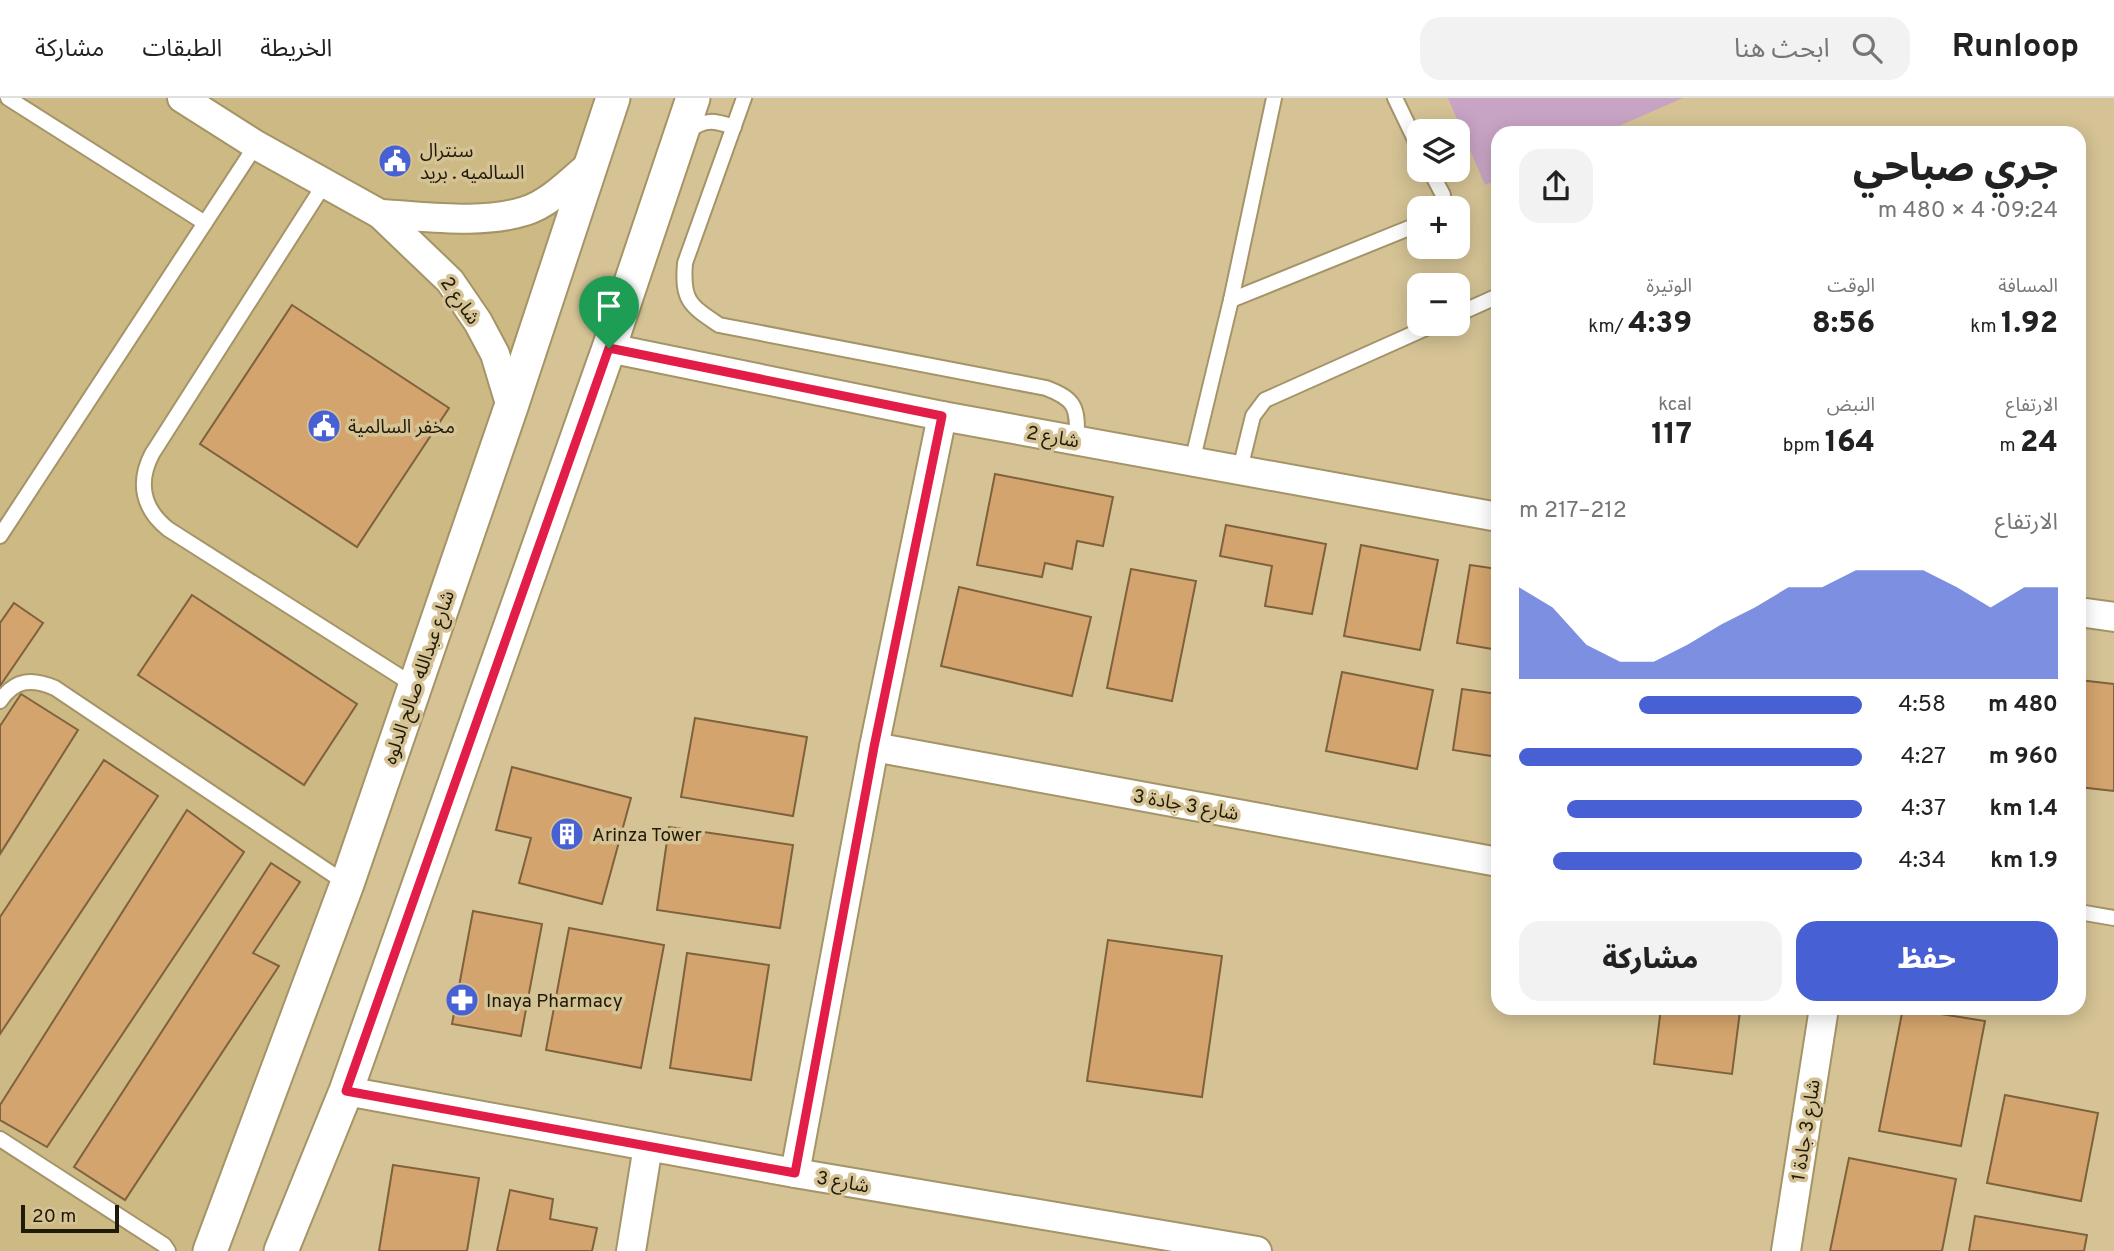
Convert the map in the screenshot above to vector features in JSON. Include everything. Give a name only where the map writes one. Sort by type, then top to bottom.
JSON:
[{"type":"street","name":"شارع 2","points":[[182,98],[256,145],[380,214],[450,281],[495,354],[511,407]]},
{"type":"street","name":"شارع عبدالله صالح الدلوه","points":[[210,1251],[347,884],[511,407],[613,98]]},
{"type":"street","points":[[281,1251],[346,1091],[609,348],[693,98]]},
{"type":"street","name":"شارع 2","points":[[380,214],[454,218],[526,211],[553,195],[591,164]]},
{"type":"street","name":"شارع 2","points":[[609,348],[942,416],[1491,516]]},
{"type":"street","points":[[795,1173],[874,747],[942,416]]},
{"type":"street","points":[[2086,613],[2114,617]]},
{"type":"street","name":"شارع 3 جادة 3","points":[[874,747],[1491,861]]},
{"type":"street","name":"شارع 3 جادة 1","points":[[1786,1251],[1823,1015]]},
{"type":"street","name":"شارع 3","points":[[346,1091],[795,1173],[1258,1251]]},
{"type":"street","points":[[631,1251],[648,1146]]},
{"type":"lane","points":[[8,98],[205,223]]},
{"type":"lane","points":[[744,98],[685,262],[683,287],[694,309],[719,325],[1046,388],[1066,395],[1077,410],[1077,440]]},
{"type":"lane","points":[[1192,462],[1231,300],[1274,98]]},
{"type":"lane","points":[[1395,98],[1407,123]]},
{"type":"lane","points":[[680,139],[701,121],[713,121],[734,127]]},
{"type":"lane","points":[[0,536],[256,145]]},
{"type":"lane","points":[[325,183],[152,454],[145,467],[142,482],[144,497],[158,520],[168,529],[415,686]]},
{"type":"lane","points":[[1231,300],[1407,229]]},
{"type":"lane","points":[[1470,309],[1491,299]]},
{"type":"lane","points":[[1240,469],[1253,416],[1265,400],[1408,336]]},
{"type":"lane","points":[[0,701],[7,691],[22,681],[38,681],[55,688],[347,884]]},
{"type":"lane","points":[[2086,913],[2114,918]]},
{"type":"lane","points":[[0,1139],[166,1248]]},
{"type":"shaded area","points":[[0,98],[613,98],[204,1251],[0,1251]]},
{"type":"shaded area","points":[[1448,98],[1683,98],[1619,126],[1491,126],[1491,182],[1485,185],[1470,150],[1470,119],[1457,119]]},
{"type":"building","name":"مخفر السالمية","points":[[292,305],[449,408],[357,547],[200,444]]},
{"type":"building","points":[[995,474],[1113,497],[1103,546],[1077,541],[1072,569],[1045,563],[1042,577],[977,565]]},
{"type":"building","points":[[1226,525],[1326,544],[1312,614],[1265,606],[1272,566],[1220,556]]},
{"type":"building","points":[[1361,545],[1438,560],[1420,650],[1344,636]]},
{"type":"building","points":[[1470,565],[1491,568],[1491,649],[1457,643]]},
{"type":"building","points":[[1131,569],[1196,581],[1172,701],[1107,688]]},
{"type":"building","points":[[959,587],[1091,617],[1072,696],[941,666]]},
{"type":"building","points":[[192,595],[357,704],[304,785],[138,675]]},
{"type":"building","points":[[14,603],[43,623],[0,686],[0,623]]},
{"type":"building","points":[[1342,672],[1433,690],[1417,769],[1326,751]]},
{"type":"building","points":[[2086,681],[2114,684],[2114,791],[2086,788]]},
{"type":"building","points":[[1462,689],[1491,693],[1491,756],[1453,750]]},
{"type":"building","points":[[21,694],[78,730],[0,854],[0,726]]},
{"type":"building","points":[[695,718],[807,737],[793,816],[681,797]]},
{"type":"building","points":[[104,760],[158,796],[0,1034],[0,917]]},
{"type":"building","name":"Arinza Tower","points":[[512,767],[631,798],[602,904],[519,883],[531,838],[496,830]]},
{"type":"building","points":[[187,810],[244,852],[47,1147],[0,1120],[0,1105]]},
{"type":"building","points":[[669,827],[793,845],[780,928],[657,910]]},
{"type":"building","points":[[271,863],[300,882],[253,953],[279,966],[125,1200],[74,1167]]},
{"type":"building","points":[[473,911],[542,924],[521,1036],[452,1024]]},
{"type":"building","points":[[569,928],[664,945],[641,1068],[546,1050]]},
{"type":"building","points":[[1108,940],[1222,956],[1202,1097],[1087,1081]]},
{"type":"building","points":[[687,953],[769,965],[751,1080],[670,1068]]},
{"type":"building","points":[[1660,1015],[1739,1015],[1732,1074],[1654,1064]]},
{"type":"building","points":[[1902,1015],[1947,1015],[1985,1021],[1961,1146],[1879,1131]]},
{"type":"building","points":[[2005,1095],[2098,1113],[2081,1201],[1987,1183]]},
{"type":"building","points":[[1849,1158],[1956,1179],[1942,1251],[1830,1251]]},
{"type":"building","points":[[393,1165],[479,1178],[467,1251],[379,1251]]},
{"type":"building","points":[[510,1190],[553,1199],[550,1219],[597,1228],[592,1251],[497,1251]]},
{"type":"building","points":[[1975,1216],[2087,1235],[2084,1251],[1969,1251]]},
{"type":"place","name":"سنترال السالميه . بريد","points":[[395,161]]},
{"type":"place","name":"مخفر السالمية","points":[[324,426]]},
{"type":"place","name":"Arinza Tower","points":[[567,834]]},
{"type":"place","name":"Inaya Pharmacy","points":[[462,1000]]},
{"type":"route","points":[[609,348],[942,416],[874,747],[795,1173],[346,1091],[609,348]]}]
